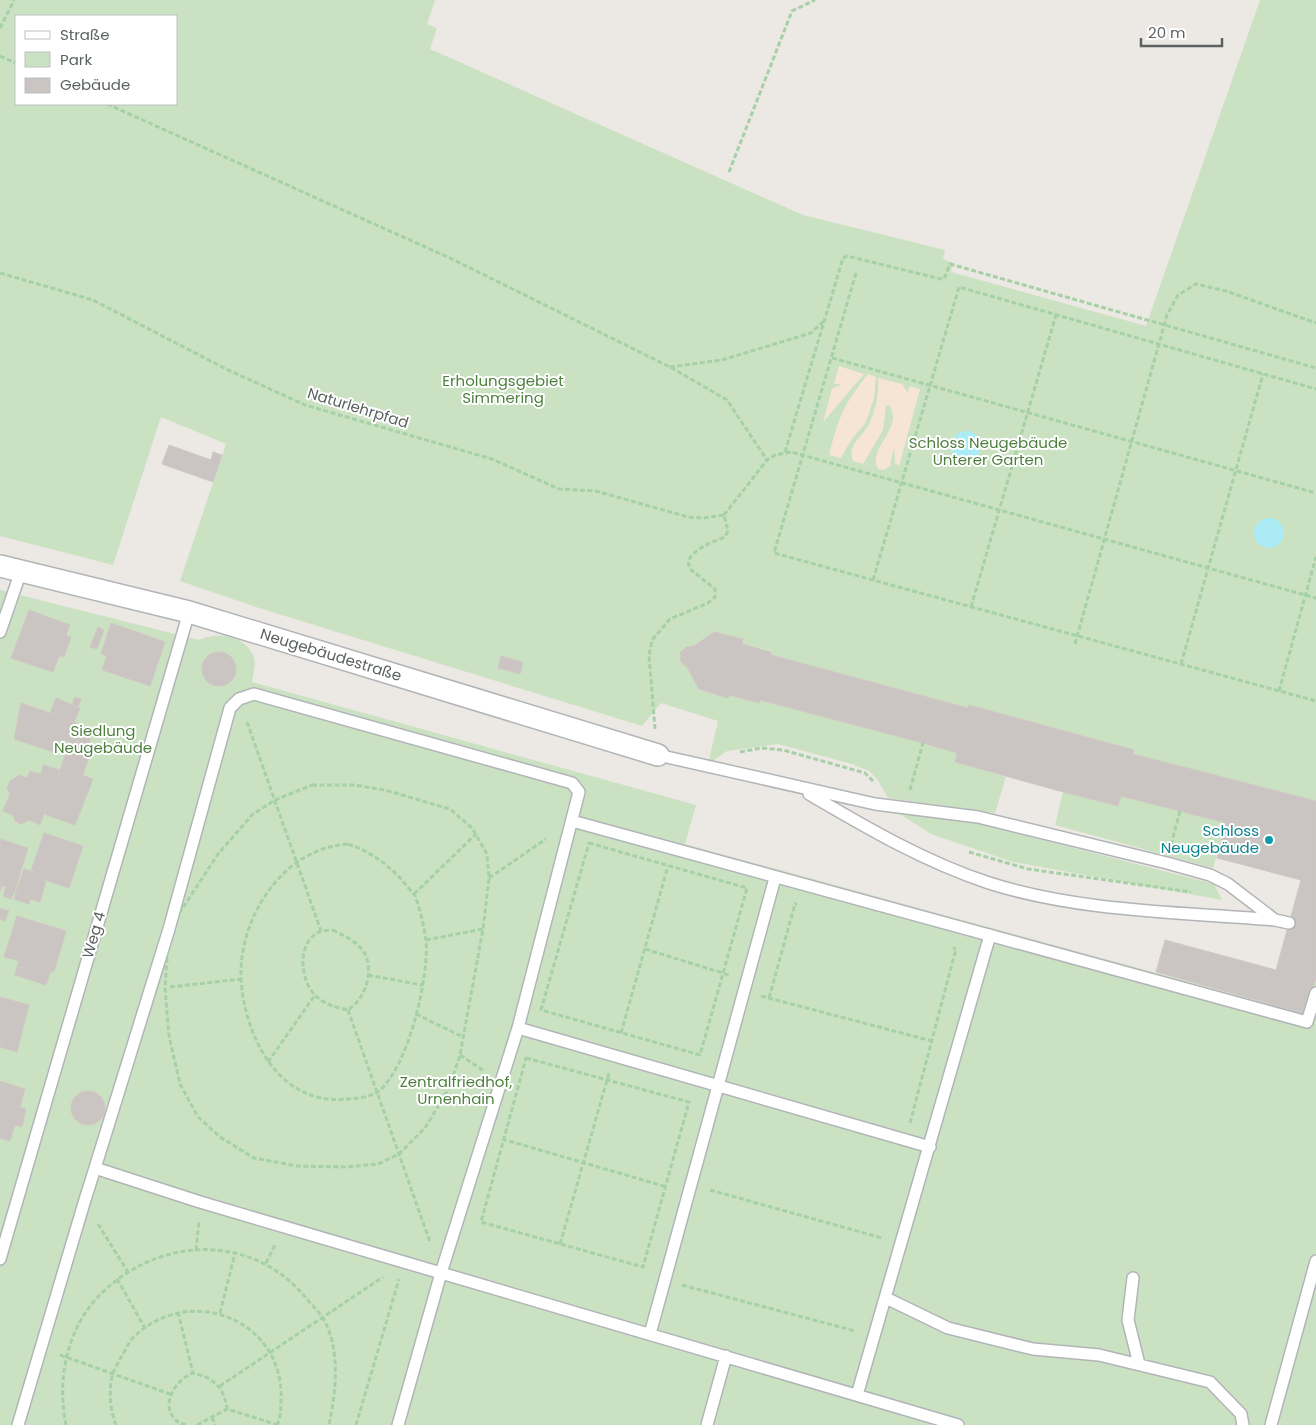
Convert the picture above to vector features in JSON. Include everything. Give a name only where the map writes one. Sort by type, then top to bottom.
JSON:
[{"type":"street","name":"Neugebäudestraße","points":[[0,566],[189,612],[658,755]]},
{"type":"lane","points":[[0,632],[21,572]]},
{"type":"lane","name":"Weg 4","points":[[0,1259],[189,612]]},
{"type":"lane","points":[[18,1425],[84,1203],[169,929],[230,708],[239,699],[254,694],[572,783],[579,792],[518,1028],[441,1274],[398,1425]]},
{"type":"lane","points":[[658,755],[708,764],[801,789],[888,806],[978,817],[1168,863],[1210,875],[1228,884],[1275,920]]},
{"type":"lane","points":[[801,789],[894,844],[965,874],[1026,893],[1078,903],[1275,920],[1289,923]]},
{"type":"lane","points":[[572,821],[1307,1022],[1316,993]]},
{"type":"lane","points":[[650,1334],[775,878]]},
{"type":"lane","points":[[857,1395],[930,1148],[990,934]]},
{"type":"lane","points":[[518,1028],[930,1148]]},
{"type":"lane","points":[[95,1168],[200,1202],[441,1274],[958,1425]]},
{"type":"lane","points":[[1270,1425],[1316,1261]]},
{"type":"lane","points":[[1133,1278],[1128,1320],[1140,1364]]},
{"type":"lane","points":[[886,1298],[948,1328],[1033,1350],[1099,1355],[1210,1382],[1240,1414],[1243,1425]]},
{"type":"lane","points":[[707,1425],[726,1356]]},
{"type":"path","points":[[0,28],[14,0]]},
{"type":"path","points":[[729,172],[792,10],[815,0]]},
{"type":"path","points":[[0,56],[15,63]]},
{"type":"path","points":[[109,105],[452,259],[670,367],[727,400],[767,460]]},
{"type":"path","points":[[786,452],[827,318],[843,258],[847,256],[941,279],[944,279],[950,264],[1316,368]]},
{"type":"path","name":"Naturlehrpfad","points":[[0,273],[93,300],[226,369],[305,405],[492,459],[559,489],[596,491],[688,517],[703,518],[724,515]]},
{"type":"path","points":[[856,274],[774,553],[1316,700]]},
{"type":"path","points":[[1075,644],[1167,315],[1178,295],[1196,284],[1226,291],[1316,323]]},
{"type":"path","points":[[873,581],[959,287],[1316,389]]},
{"type":"path","points":[[971,607],[1056,315]]},
{"type":"path","points":[[670,367],[722,360],[811,333],[827,318]]},
{"type":"path","points":[[832,358],[1316,493]]},
{"type":"path","points":[[1181,664],[1263,374]]},
{"type":"path","points":[[658,755],[649,656],[652,640],[670,619],[708,603],[715,597],[715,589],[690,569],[688,561],[692,553],[725,537],[728,530],[724,515],[767,460],[786,452],[804,455],[1316,598]]},
{"type":"path","points":[[1279,691],[1316,557]]},
{"type":"path","points":[[239,699],[321,931]]},
{"type":"path","points":[[914,773],[923,742]]},
{"type":"path","points":[[312,785],[354,785],[385,790],[450,809],[472,828],[476,834],[487,854],[489,878],[483,929],[460,1055],[448,1088],[425,1128],[399,1154],[378,1164],[345,1167],[297,1166],[254,1158],[220,1137],[198,1117],[180,1084],[168,1036],[165,988],[169,929],[218,854],[254,814],[275,800],[312,785]]},
{"type":"path","points":[[1172,842],[1180,811]]},
{"type":"path","points":[[489,878],[572,821]]},
{"type":"path","points":[[414,894],[476,834]]},
{"type":"path","points":[[590,843],[746,888],[723,973],[700,1055],[541,1010],[590,843]]},
{"type":"path","points":[[348,844],[368,851],[389,866],[414,894],[426,940],[422,986],[413,1031],[397,1068],[378,1092],[353,1099],[330,1101],[307,1096],[268,1062],[258,1046],[245,1011],[241,979],[248,931],[257,910],[274,883],[296,861],[306,854],[330,845],[348,844]]},
{"type":"path","points":[[769,998],[795,904],[804,906]]},
{"type":"path","points":[[426,940],[483,929]]},
{"type":"path","points":[[333,930],[351,939],[364,953],[368,976],[366,990],[356,1005],[348,1010],[327,1005],[315,996],[305,981],[302,959],[312,938],[321,931],[333,930]]},
{"type":"path","points":[[905,1140],[956,949],[947,946]]},
{"type":"path","points":[[645,949],[723,973],[769,998],[932,1042]]},
{"type":"path","points":[[368,976],[422,986]]},
{"type":"path","points":[[165,988],[241,979]]},
{"type":"path","points":[[268,1062],[315,996]]},
{"type":"path","points":[[348,1010],[441,1274]]},
{"type":"path","points":[[416,1014],[463,1037]]},
{"type":"path","points":[[460,1055],[501,1082]]},
{"type":"path","points":[[526,1058],[689,1102],[643,1267],[481,1222],[504,1139],[526,1058]]},
{"type":"path","points":[[485,1134],[665,1187],[690,1189],[902,1244]]},
{"type":"path","points":[[196,1250],[200,1202]]},
{"type":"path","points":[[84,1203],[128,1272]]},
{"type":"path","points":[[66,1425],[62,1390],[66,1358],[78,1326],[96,1298],[117,1279],[150,1260],[182,1251],[216,1249],[235,1252],[266,1262],[295,1284],[323,1318],[335,1352],[335,1396],[329,1425]]},
{"type":"path","points":[[220,1313],[235,1252]]},
{"type":"path","points":[[220,1386],[404,1262]]},
{"type":"path","points":[[356,1425],[404,1262]]},
{"type":"path","points":[[117,1279],[145,1328]]},
{"type":"path","points":[[665,1280],[875,1336]]},
{"type":"path","points":[[116,1425],[111,1414],[112,1375],[130,1340],[152,1323],[178,1312],[206,1311],[220,1313],[237,1320],[258,1337],[270,1353],[282,1381],[280,1418],[278,1425],[227,1410],[197,1425]]},
{"type":"path","points":[[178,1312],[193,1373]]},
{"type":"path","points":[[40,1348],[170,1394]]},
{"type":"path","points":[[186,1425],[178,1424],[170,1408],[170,1394],[177,1381],[193,1373],[208,1377],[220,1386],[225,1394],[227,1410]]},
{"type":"path","points":[[212,1417],[215,1425]]},
{"type":"green space","name":"Erholungsgebiet Simmering","points":[[0,0],[435,0],[427,24],[437,28],[430,49],[803,215],[945,250],[943,259],[953,263],[951,272],[1146,326],[1260,0],[1316,0],[1316,801],[1133,754],[1133,750],[969,705],[968,708],[771,655],[771,651],[742,644],[743,639],[714,632],[694,646],[686,647],[680,653],[681,662],[687,667],[699,689],[727,697],[729,695],[787,706],[872,728],[957,753],[955,762],[1006,777],[995,813],[888,798],[877,779],[869,771],[852,764],[778,744],[727,751],[708,764],[718,721],[661,703],[642,726],[259,608],[180,581],[226,444],[161,417],[113,565],[0,536]]},
{"type":"green space","name":"Zentralfriedhof, Urnenhain","points":[[0,590],[199,640],[214,636],[237,639],[249,648],[253,655],[255,665],[252,682],[696,805],[685,844],[1306,1014],[1316,978],[1316,1425],[0,1425]]},
{"type":"green space","points":[[1063,792],[1117,806],[1121,796],[1226,823],[1213,868],[1055,825]]},
{"type":"green space","points":[[898,813],[977,823],[1214,884],[1222,900],[1013,862],[931,834]]},
{"type":"sand","points":[[839,366],[864,374],[823,422],[832,389],[842,384],[834,384]]},
{"type":"sand","points":[[868,374],[876,377],[874,398],[866,422],[851,440],[841,458],[829,455],[847,403]]},
{"type":"sand","points":[[878,378],[902,384],[908,393],[909,386],[920,389],[899,466],[895,463],[894,447],[890,466],[884,470],[878,469],[876,461],[877,453],[890,430],[892,422],[893,414],[889,405],[886,406],[883,430],[863,464],[853,461],[852,455],[856,441],[866,429],[874,413]]},
{"type":"water","points":[[966,431],[972,432],[980,440],[980,452],[972,460],[966,461],[960,460],[952,452],[951,446],[952,440],[960,432]]},
{"type":"water","points":[[1269,518],[1275,519],[1283,527],[1283,539],[1275,547],[1269,548],[1263,547],[1255,539],[1254,533],[1255,527],[1263,519]]},
{"type":"building","points":[[169,445],[211,460],[213,452],[222,455],[213,482],[162,464]]},
{"type":"building","points":[[29,610],[70,625],[66,636],[71,637],[64,657],[59,656],[53,672],[11,658]]},
{"type":"building","points":[[111,623],[165,642],[150,686],[102,670],[107,656],[101,654]]},
{"type":"building","points":[[98,627],[104,630],[97,649],[90,647]]},
{"type":"building","name":"Schloss Neugebäude","points":[[714,632],[743,639],[742,644],[771,652],[771,655],[968,708],[969,705],[1134,750],[1133,754],[1316,801],[1316,978],[1306,1014],[1156,972],[1165,940],[1276,970],[1301,880],[1217,858],[1226,823],[1121,796],[1118,806],[955,762],[957,753],[923,743],[760,700],[759,703],[729,695],[728,698],[699,689],[687,667],[681,662],[680,653],[686,647],[694,646]]},
{"type":"building","points":[[219,652],[226,653],[231,657],[235,662],[235,676],[231,681],[226,685],[219,686],[212,685],[207,681],[203,676],[202,669],[203,662],[207,657],[212,653]]},
{"type":"building","points":[[501,656],[523,662],[520,674],[498,668]]},
{"type":"building","points":[[75,697],[81,699],[78,707],[72,705]]},
{"type":"building","points":[[56,698],[80,708],[74,722],[50,713]]},
{"type":"building","points":[[21,703],[68,719],[57,753],[14,739]]},
{"type":"building","points":[[68,719],[77,723],[70,742],[61,739]]},
{"type":"building","points":[[74,731],[91,736],[89,745],[71,739]]},
{"type":"building","points":[[71,739],[93,746],[83,775],[61,767]]},
{"type":"building","points":[[43,765],[60,770],[57,779],[41,774]]},
{"type":"building","points":[[61,767],[93,779],[75,825],[44,814]]},
{"type":"building","points":[[30,771],[57,779],[40,825],[29,820],[21,824],[15,821],[13,815],[3,811],[10,794],[7,789],[10,781],[19,775],[27,778]]},
{"type":"building","points":[[44,833],[83,846],[69,888],[39,878],[41,874],[31,871]]},
{"type":"building","points":[[0,839],[28,848],[15,890],[2,886],[0,892]]},
{"type":"building","points":[[24,869],[41,874],[39,878],[46,881],[40,902],[15,894]]},
{"type":"building","points":[[6,887],[15,890],[11,899],[3,896]]},
{"type":"building","points":[[16,894],[30,898],[29,904],[14,899]]},
{"type":"building","points":[[0,908],[9,911],[5,921],[0,919]]},
{"type":"building","points":[[17,916],[66,931],[54,972],[37,966],[36,972],[17,966],[19,961],[4,957]]},
{"type":"building","points":[[17,966],[36,972],[37,966],[51,971],[46,985],[15,975]]},
{"type":"building","points":[[0,997],[29,1005],[17,1052],[0,1047]]},
{"type":"building","points":[[0,1081],[25,1089],[20,1107],[26,1109],[22,1127],[15,1125],[10,1141],[0,1138]]},
{"type":"building","points":[[88,1091],[95,1092],[100,1096],[104,1101],[104,1115],[100,1120],[95,1124],[88,1125],[81,1124],[76,1120],[72,1115],[71,1108],[72,1101],[76,1096],[81,1092]]},
{"type":"place","name":"Schloss Neugebäude","points":[[1269,840]]},
{"type":"park label","name":"Schloss Neugebäude Unterer Garten","points":[[988,452]]},
{"type":"park label","name":"Siedlung Neugebäude","points":[[103,740]]}]
